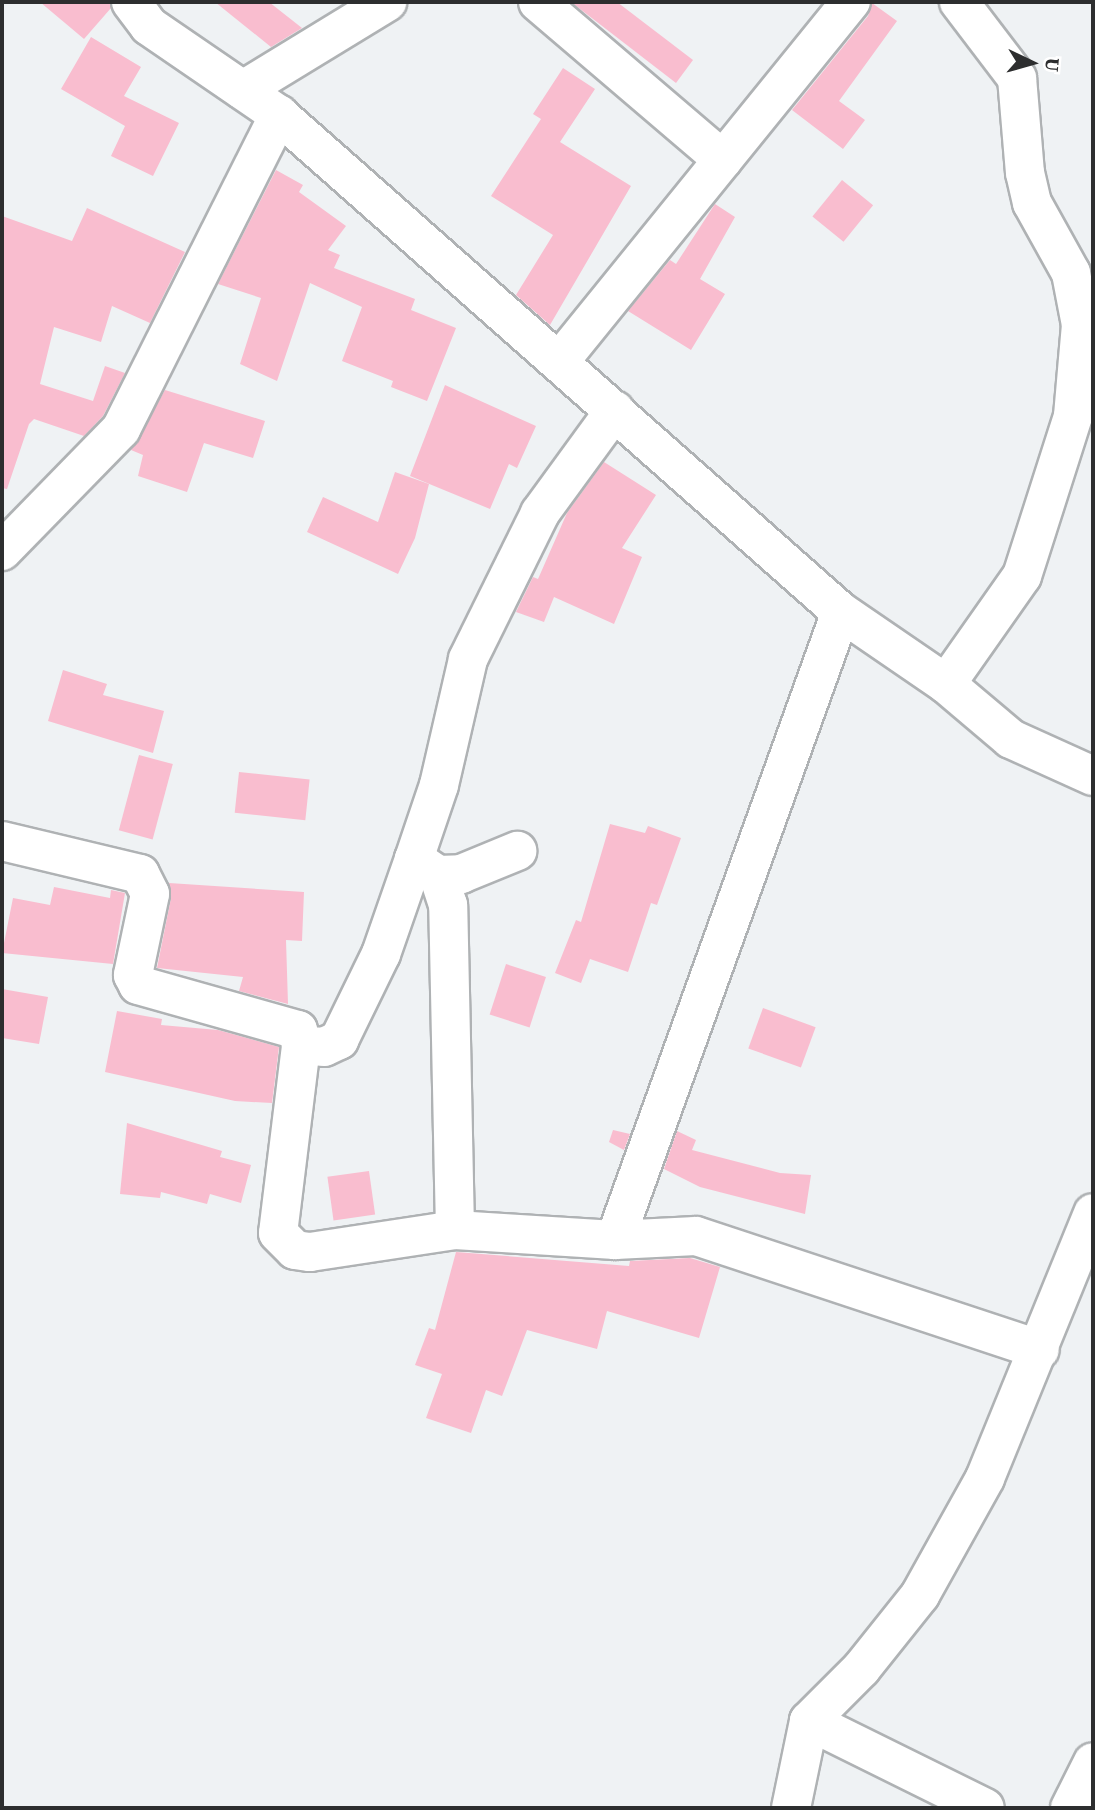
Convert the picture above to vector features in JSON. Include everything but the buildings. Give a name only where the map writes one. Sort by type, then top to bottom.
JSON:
[{"type":"street","points":[[131,2],[149,26],[279,115],[841,612],[946,684],[1011,739],[1093,776]]},
{"type":"street","points":[[243,90],[387,2]]},
{"type":"street","points":[[538,2],[723,160]]},
{"type":"street","points":[[559,362],[851,2]]},
{"type":"street","points":[[946,684],[1022,576],[1073,416],[1081,325],[1071,273],[1032,203],[1025,173],[1017,78],[958,2]]},
{"type":"street","points":[[2,550],[121,429],[279,115]]},
{"type":"street","points":[[301,1046],[324,1047],[339,1040],[426,867],[439,785],[468,659],[540,513],[615,410]]},
{"type":"street","points":[[615,1240],[841,612]]},
{"type":"street","points":[[2,841],[140,874],[150,894],[133,975],[138,985],[289,1024],[298,1030],[301,1046],[278,1233],[295,1250],[310,1252],[455,1230],[615,1240],[696,1237],[1040,1350]]},
{"type":"street","points":[[426,867],[461,874],[517,850]]},
{"type":"street","points":[[426,867],[448,905],[455,1230]]},
{"type":"street","points":[[792,1808],[809,1721],[861,1669],[920,1595],[985,1478],[1088,1237]]},
{"type":"street","points":[[809,1721],[985,1808]]},
{"type":"street","points":[[1070,1808],[1093,1762]]}]
